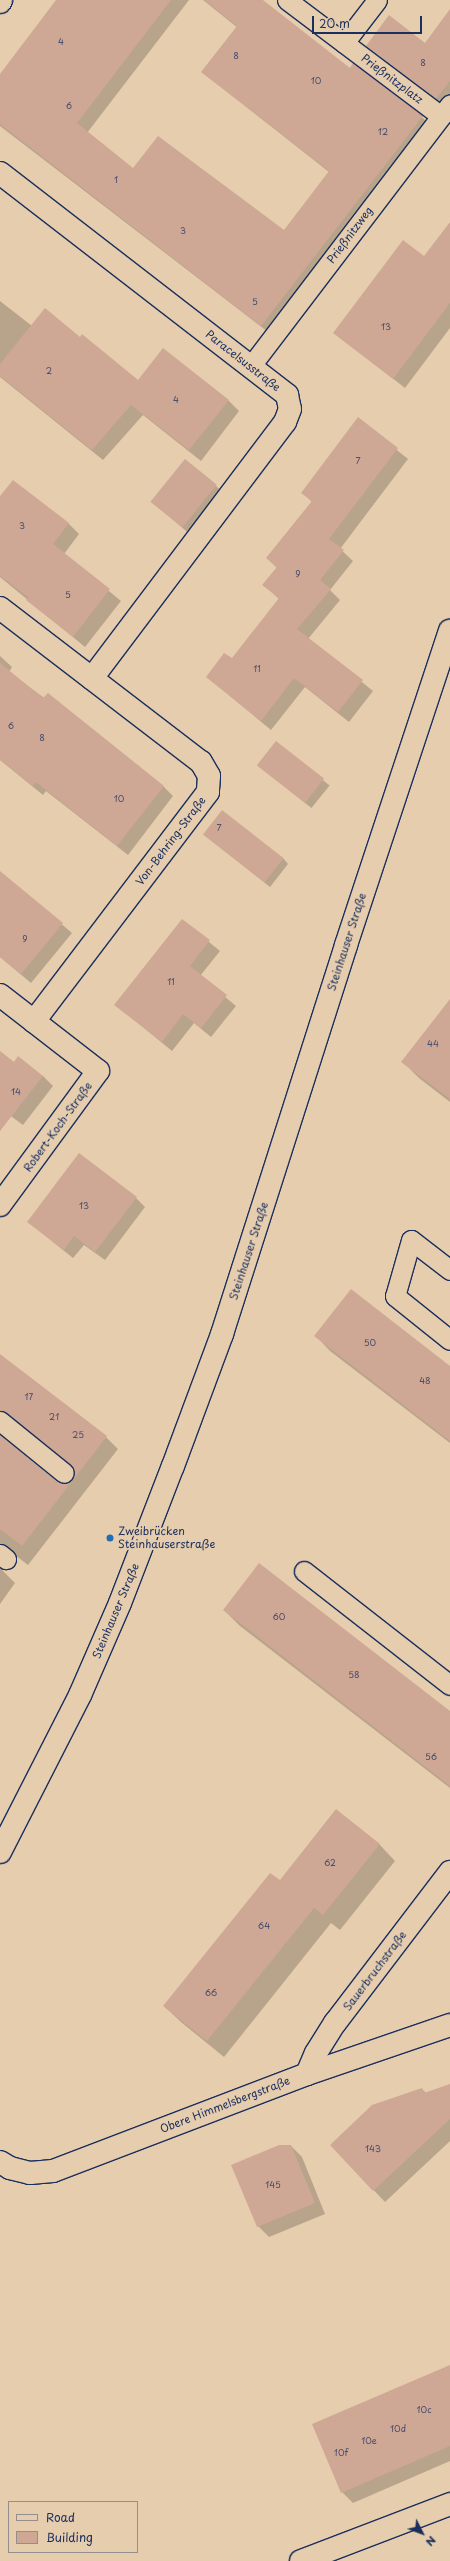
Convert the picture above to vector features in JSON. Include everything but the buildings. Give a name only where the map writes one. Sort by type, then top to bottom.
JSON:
[{"type":"street","name":"Paracelsusstraße","points":[[0,173],[287,395],[290,409],[286,422],[92,678]]},
{"type":"street","name":"Von-Behring-Straße","points":[[0,608],[201,762],[209,776],[208,792],[34,1021]]},
{"type":"street","name":"Steinhauser Straße","points":[[0,1852],[22,1812],[80,1695],[120,1603],[222,1334],[343,953],[450,630]]},
{"type":"street","name":"Robert-Koch-Straße","points":[[0,995],[98,1071],[0,1205]]},
{"type":"street","name":"Sauerbruchstraße","points":[[308,2074],[316,2053],[335,2023],[450,1872]]},
{"type":"street","name":"Obere Himmelsbergstraße","points":[[0,2162],[10,2168],[30,2173],[53,2171],[308,2074],[450,2025]]},
{"type":"street","points":[[301,2561],[450,2504]]},
{"type":"lane","name":"Prießnitzplatz","points":[[287,0],[344,43],[445,110]]},
{"type":"lane","points":[[344,43],[377,0]]},
{"type":"lane","name":"Prießnitzweg","points":[[250,366],[445,110]]},
{"type":"lane","points":[[450,1270],[411,1240],[395,1296],[450,1340]]},
{"type":"lane","points":[[0,1422],[64,1473]]},
{"type":"lane","points":[[304,1571],[450,1685]]},
{"type":"place","name":"Zweibrücken Steinhauserstraße","points":[[110,1538]]}]
